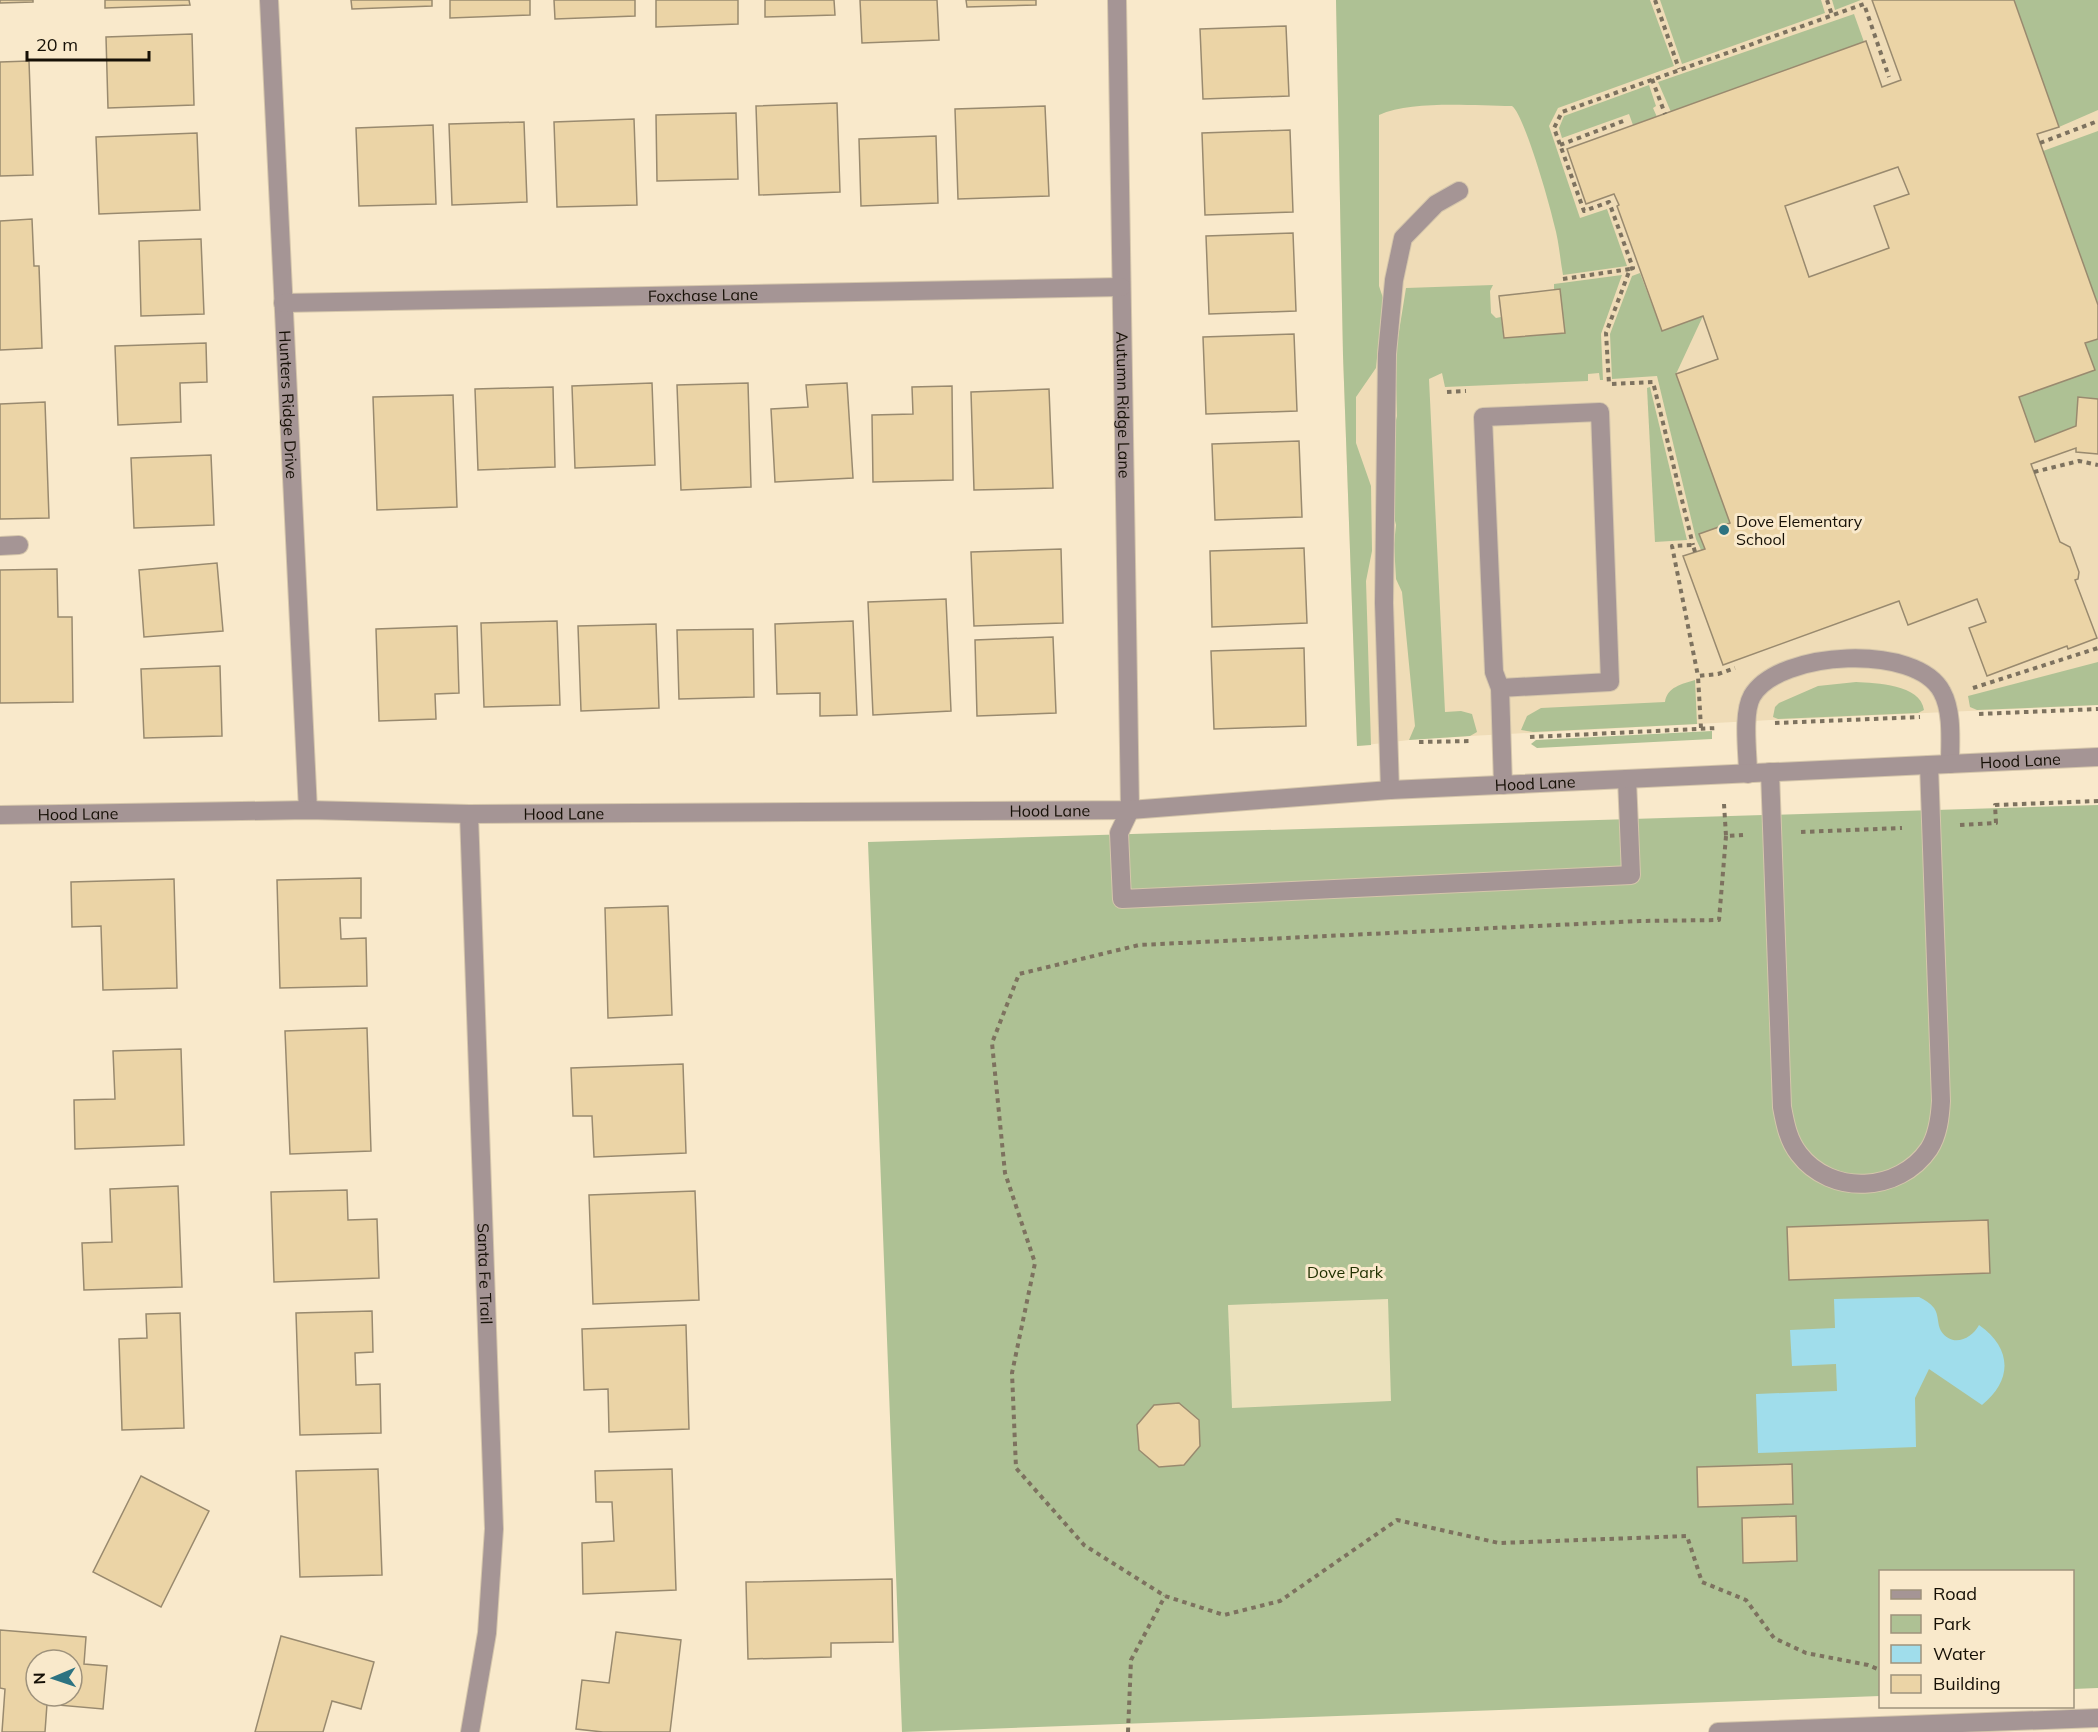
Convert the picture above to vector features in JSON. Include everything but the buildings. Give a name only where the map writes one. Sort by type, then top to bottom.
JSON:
[{"type":"street","name":"Hunters Ridge Drive","points":[[269,0],[308,810]]},
{"type":"street","name":"Autumn Ridge Lane","points":[[1117,0],[1130,810]]},
{"type":"street","points":[[1390,790],[1384,603],[1387,354],[1394,280],[1402,238],[1436,204],[1459,190]]},
{"type":"street","name":"Foxchase Lane","points":[[283,303],[1121,287]]},
{"type":"street","points":[[1500,688],[1610,682],[1600,412],[1483,417],[1494,672],[1500,688],[1503,785]]},
{"type":"street","points":[[0,546],[19,545]]},
{"type":"street","points":[[1748,774],[1747,714],[1752,696],[1779,674],[1801,665],[1842,659],[1864,658],[1885,661],[1912,668],[1930,678],[1942,692],[1949,716],[1950,764]]},
{"type":"street","name":"Hood Lane","points":[[0,815],[308,810],[469,814],[1130,810],[1390,790],[2098,757]]},
{"type":"street","points":[[1770,772],[1782,1107],[1787,1131],[1798,1154],[1816,1171],[1840,1182],[1865,1185],[1889,1180],[1911,1168],[1929,1149],[1939,1126],[1941,1101],[1929,765]]},
{"type":"street","points":[[1130,810],[1119,832],[1122,899],[1631,875],[1627,779]]},
{"type":"street","name":"Santa Fe Trail","points":[[469,814],[494,1529],[487,1633],[470,1732]]},
{"type":"street","points":[[1718,1732],[2086,1723]]},
{"type":"path","points":[[1655,0],[1679,69]]},
{"type":"path","points":[[1827,0],[1832,15]]},
{"type":"path","points":[[1609,384],[1606,333],[1630,269],[1633,268],[1609,202],[1584,211],[1554,128],[1562,111],[1864,4],[1889,77]]},
{"type":"path","points":[[1652,80],[1665,114]]},
{"type":"path","points":[[1560,145],[1626,120]]},
{"type":"path","points":[[2040,143],[2098,121]]},
{"type":"path","points":[[1563,279],[1630,269]]},
{"type":"path","points":[[2034,472],[2079,461],[2098,465]]},
{"type":"path","points":[[1695,552],[1693,545],[1672,546],[1698,676]]},
{"type":"path","points":[[1720,728],[1726,836],[1719,920],[1628,921],[1139,945],[1019,974],[992,1043],[1005,1173],[1035,1263],[1012,1373],[1016,1468],[1084,1545],[1165,1596],[1224,1615],[1280,1601],[1397,1520],[1498,1543],[1687,1536],[1702,1582],[1746,1600],[1774,1638],[1806,1653],[1879,1669]]},
{"type":"path","points":[[1726,836],[1996,823],[1995,805],[2098,801]]},
{"type":"path","points":[[1128,1732],[1131,1659],[1165,1596]]},
{"type":"shaded area","name":"Dove Elementary School","points":[[1336,0],[2098,0],[2098,705],[1470,736],[1357,746],[1343,355]]},
{"type":"green space","points":[[1336,0],[1650,0],[1674,66],[1558,108],[1549,126],[1580,218],[1607,209],[1627,266],[1563,275],[1556,230],[1542,180],[1530,142],[1512,106],[1409,107],[1379,115],[1379,286],[1383,298],[1376,368],[1356,397],[1356,443],[1371,486],[1372,551],[1366,581],[1371,745],[1357,746],[1343,355]]},
{"type":"green space","points":[[1660,0],[1821,0],[1825,13],[1682,64]]},
{"type":"green space","points":[[1832,0],[1861,0],[1835,10]]},
{"type":"green space","points":[[2014,0],[2098,0],[2098,110],[2059,127]]},
{"type":"green space","points":[[1854,14],[1864,42],[1671,112],[1658,82]]},
{"type":"green space","points":[[1649,85],[1657,117],[1633,125],[1629,114],[1562,138],[1559,128],[1564,116]]},
{"type":"green space","points":[[2098,131],[2098,305],[2043,151]]},
{"type":"green space","points":[[1640,273],[1662,331],[1703,316],[1676,374],[1730,523],[1700,534],[1705,549],[1701,550],[1696,539],[1657,376],[1612,379],[1610,334],[1632,276]]},
{"type":"green space","points":[[1622,275],[1601,334],[1603,380],[1600,380],[1599,373],[1588,374],[1588,381],[1445,387],[1442,373],[1429,379],[1445,712],[1461,711],[1472,714],[1477,732],[1470,736],[1409,740],[1415,726],[1402,592],[1396,579],[1394,544],[1396,525],[1392,508],[1394,428],[1397,416],[1395,356],[1406,288],[1493,285],[1490,291],[1491,313],[1496,318],[1501,317],[1504,338],[1564,333],[1560,289],[1554,289],[1554,284]]},
{"type":"green space","points":[[2098,339],[2098,399],[2078,398],[2076,426],[2035,442],[2019,397],[2094,370],[2085,343]]},
{"type":"green space","points":[[1650,387],[1687,540],[1655,542],[1647,388]]},
{"type":"green space","points":[[2098,662],[2098,705],[1977,710],[1970,707],[1968,696]]},
{"type":"green space","points":[[1695,680],[1697,724],[1533,732],[1521,730],[1527,716],[1541,708],[1665,702],[1672,690]]},
{"type":"green space","points":[[1856,682],[1885,684],[1906,690],[1921,701],[1924,710],[1918,713],[1778,719],[1773,717],[1775,707],[1779,703],[1818,686]]},
{"type":"green space","points":[[1712,731],[1712,739],[1537,748],[1531,744],[1536,740]]},
{"type":"green space","name":"Dove Park","points":[[2098,805],[2098,1688],[2074,1689],[2074,1570],[1879,1570],[1879,1696],[902,1732],[868,842]]},
{"type":"sand","points":[[1388,1299],[1391,1401],[1232,1408],[1228,1305]]},
{"type":"water","points":[[1919,1297],[1934,1308],[1941,1331],[1951,1339],[1967,1338],[1979,1325],[1998,1344],[2003,1354],[2003,1375],[1992,1395],[1982,1405],[1929,1369],[1915,1398],[1916,1447],[1758,1453],[1756,1394],[1837,1391],[1836,1364],[1792,1366],[1790,1330],[1835,1328],[1834,1299]]},
{"type":"place","name":"Dove Elementary School","points":[[1724,530]]}]
